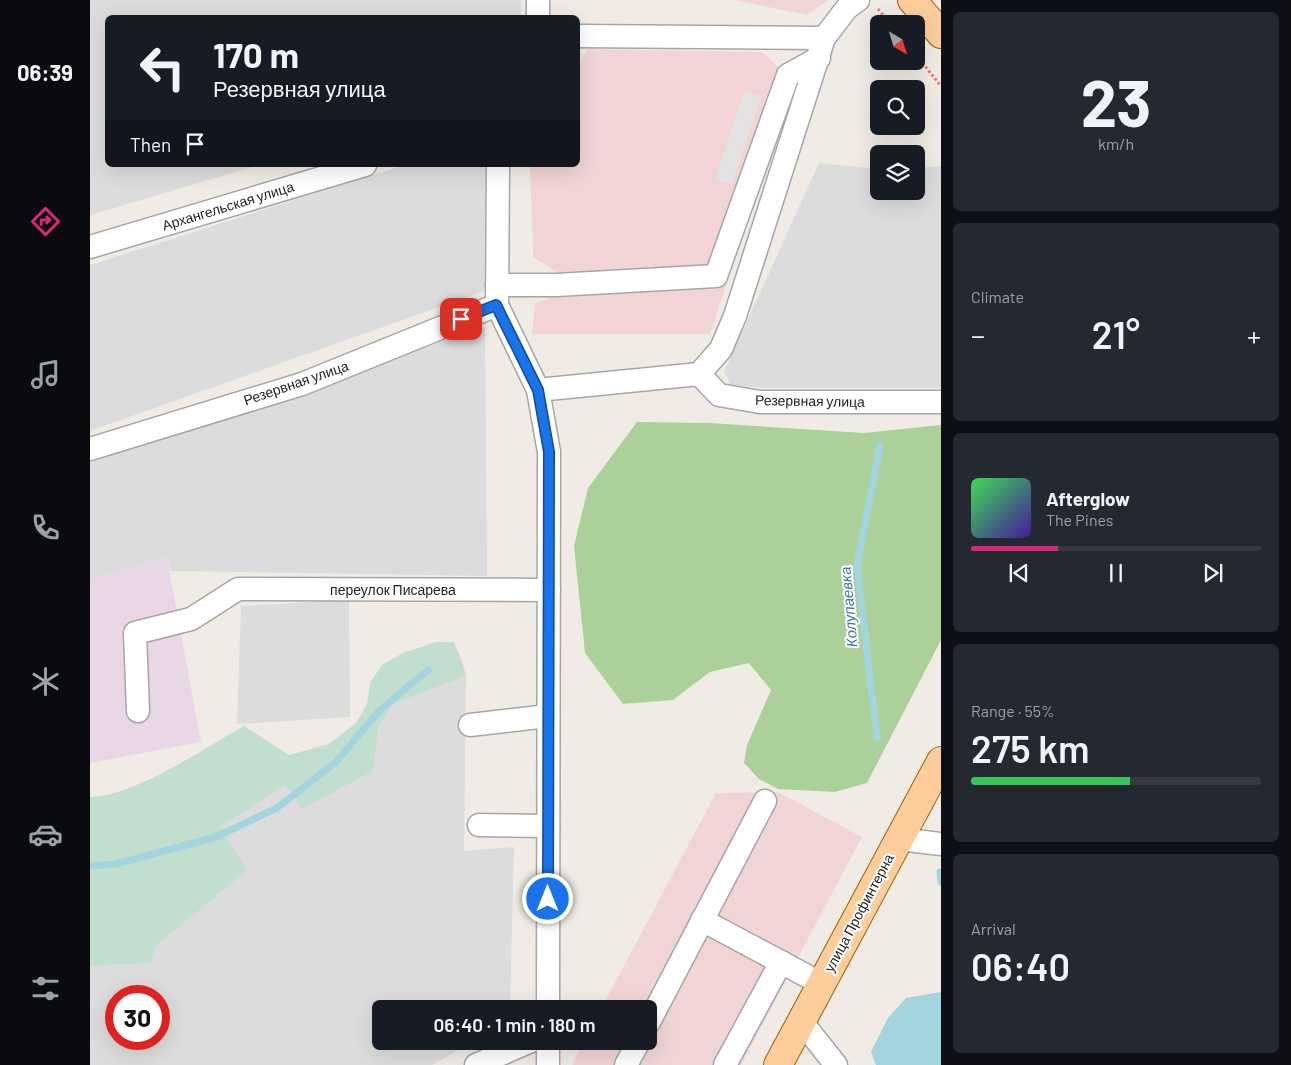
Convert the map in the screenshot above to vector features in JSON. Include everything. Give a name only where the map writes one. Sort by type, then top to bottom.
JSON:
[{"type":"main road","points":[[912,0],[941,34]]},
{"type":"main road","name":"улица Профинтерна","points":[[791,1049],[822,984],[941,761]]},
{"type":"street","points":[[538,0],[538,15]]},
{"type":"street","points":[[497,295],[556,285],[716,276],[788,75],[821,48],[855,4]]},
{"type":"street","points":[[580,36],[821,48]]},
{"type":"street","points":[[538,390],[698,374],[721,349],[735,316],[821,48]]},
{"type":"street","name":"Архангельская улица","points":[[90,248],[359,167]]},
{"type":"street","points":[[498,167],[497,295],[538,390],[549,452],[548,1000]]},
{"type":"street","name":"Резервная улица","points":[[90,449],[302,384],[497,295]]},
{"type":"street","name":"Резервная улица","points":[[698,374],[719,395],[760,402],[941,402]]},
{"type":"street","name":"переулок Писарева","points":[[138,711],[135,633],[190,620],[238,589],[548,590]]},
{"type":"street","points":[[470,725],[548,716]]},
{"type":"street","points":[[657,1007],[765,801]]},
{"type":"street","points":[[479,825],[548,826]]},
{"type":"street","points":[[899,839],[941,844]]},
{"type":"street","points":[[702,920],[822,984]]},
{"type":"street","points":[[725,1065],[781,962]]},
{"type":"street","points":[[791,1049],[836,1065]]},
{"type":"street","points":[[476,1065],[510,1050]]},
{"type":"street","points":[[548,1050],[548,1065]]},
{"type":"street","points":[[626,1065],[634,1050]]},
{"type":"path","points":[[855,4],[875,15]]},
{"type":"path","points":[[925,66],[941,86]]},
{"type":"shaded area","points":[[90,0],[521,0],[521,15],[105,15],[105,167],[252,167],[90,215]]},
{"type":"shaded area","points":[[734,0],[828,0],[807,15]]},
{"type":"shaded area","points":[[587,49],[762,52],[793,81],[710,334],[532,334],[535,304],[556,295],[557,272],[533,257],[530,167],[580,167],[580,64]]},
{"type":"shaded area","points":[[744,91],[761,96],[732,184],[715,179]]},
{"type":"shaded area","points":[[819,163],[870,168],[870,200],[925,200],[925,167],[941,166],[941,388],[765,388],[731,385],[724,372]]},
{"type":"shaded area","points":[[398,167],[486,167],[484,291],[90,431],[90,265]]},
{"type":"shaded area","points":[[485,327],[487,576],[170,571],[167,558],[90,580],[90,462]]},
{"type":"shaded area","points":[[167,558],[201,742],[90,763],[90,580]]},
{"type":"shaded area","points":[[349,600],[350,717],[237,724],[241,606]]},
{"type":"shaded area","points":[[466,676],[464,851],[514,847],[510,1000],[372,1000],[372,1050],[458,1050],[432,1065],[90,1065],[90,966],[151,963],[156,946],[248,870],[219,827],[286,785],[372,771],[378,729],[393,704]]},
{"type":"shaded area","points":[[778,792],[862,837],[741,1065],[572,1065],[580,1050],[657,1050],[657,1000],[606,1000],[716,793]]},
{"type":"green space","points":[[637,422],[710,423],[864,433],[941,425],[941,640],[867,783],[835,792],[778,789],[759,779],[744,763],[747,745],[771,690],[749,663],[710,672],[673,700],[623,704],[585,653],[574,546],[588,488]]},
{"type":"green space","points":[[436,642],[454,642],[466,676],[393,704],[378,729],[373,771],[302,809],[286,785],[220,827],[248,870],[156,946],[151,963],[90,966],[90,797],[107,795],[147,780],[244,726],[289,755],[329,744],[356,723],[367,704],[370,683],[382,665],[403,653]]},
{"type":"water","points":[[941,992],[941,1065],[876,1065],[871,1052],[888,1018],[906,998]]},
{"type":"waterway","name":"Колупаевка","points":[[877,738],[857,566],[880,445]]},
{"type":"waterway","points":[[90,866],[116,864],[216,837],[277,808],[336,762],[379,711],[428,670]]},
{"type":"waterway","name":"Колупаевка","points":[[940,872],[941,882]]},
{"type":"route","points":[[461,319],[496,305],[538,390],[549,452],[548,899]]}]
